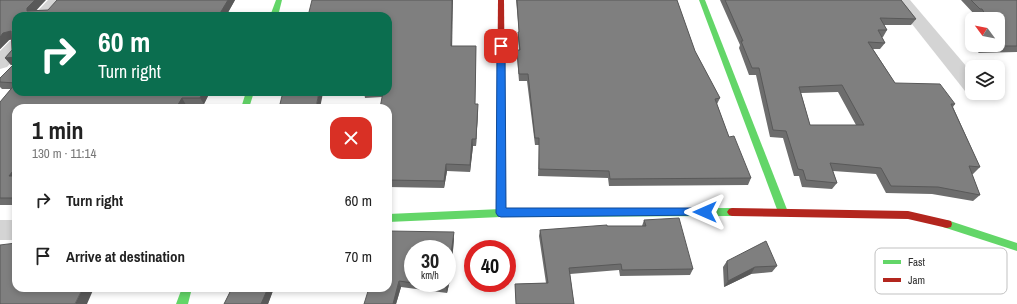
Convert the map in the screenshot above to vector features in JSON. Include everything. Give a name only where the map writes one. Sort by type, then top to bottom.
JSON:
[{"type":"street","points":[[46,12],[57,0]]},
{"type":"street","points":[[275,12],[279,0]]},
{"type":"street","points":[[501,0],[501,213]]},
{"type":"street","points":[[702,0],[783,212]]},
{"type":"street","points":[[901,0],[965,78]]},
{"type":"street","points":[[0,63],[12,50]]},
{"type":"street","points":[[392,218],[501,213],[783,212],[908,215],[942,222],[1017,247]]},
{"type":"street","points":[[0,230],[12,230]]},
{"type":"street","points":[[182,304],[186,292]]},
{"type":"building","points":[[0,0],[35,0],[27,8],[27,11],[48,10],[57,0],[228,0],[221,12],[12,12],[12,50],[11,31],[3,33],[0,37]]},
{"type":"building","points":[[312,0],[452,0],[451,46],[476,46],[475,104],[478,104],[476,139],[472,139],[470,165],[446,164],[444,181],[392,180],[392,104],[381,104],[382,96],[392,96],[392,12],[309,12]]},
{"type":"building","points":[[517,0],[677,0],[695,51],[720,98],[715,99],[729,137],[734,136],[751,178],[610,179],[609,171],[539,169],[539,138],[535,138],[528,74],[519,74],[517,50],[520,50]]},
{"type":"building","points":[[725,0],[901,0],[916,19],[880,18],[887,30],[878,30],[885,43],[868,42],[895,83],[940,84],[955,104],[951,104],[980,167],[969,166],[980,195],[938,187],[891,186],[881,168],[830,163],[837,183],[806,180],[803,170],[798,169],[786,131],[773,130],[759,68],[752,68],[741,41],[743,41]],"holes":[[[842,85],[864,125],[810,125],[799,87]]]},
{"type":"building","points":[[971,0],[1017,0],[1017,46],[1005,46],[1005,12],[984,12],[982,9],[980,9]]},
{"type":"building","points":[[12,50],[12,57],[5,58]]},
{"type":"building","points":[[12,66],[12,83],[0,82],[0,78]]},
{"type":"building","points":[[12,88],[12,96],[201,96],[200,98],[182,98],[178,104],[12,104],[12,172],[9,176],[12,176],[12,198],[0,198],[0,102]]},
{"type":"building","points":[[282,96],[318,96],[317,104],[280,104]]},
{"type":"building","points":[[679,218],[693,269],[622,270],[621,264],[569,268],[574,304],[516,304],[516,284],[548,283],[540,230],[607,225],[646,226],[644,220]]},
{"type":"building","points":[[392,231],[454,232],[453,240],[404,240],[404,282],[399,281],[393,304],[364,304],[368,292],[392,292]]},
{"type":"building","points":[[766,241],[777,266],[755,267],[728,281],[727,261]]},
{"type":"building","points":[[12,244],[12,292],[81,292],[75,304],[0,304],[0,245]]},
{"type":"building","points":[[230,292],[266,292],[261,304],[224,304]]},
{"type":"traffic: fast","points":[[275,12],[279,0]]},
{"type":"traffic: fast","points":[[702,0],[783,212]]},
{"type":"traffic: fast","points":[[246,104],[249,96]]},
{"type":"traffic: fast","points":[[392,218],[501,213],[732,212]]},
{"type":"traffic: fast","points":[[947,224],[1017,247]]},
{"type":"traffic: fast","points":[[182,304],[186,292]]},
{"type":"traffic: jam","points":[[501,0],[501,213]]},
{"type":"traffic: jam","points":[[732,212],[908,215],[947,224]]},
{"type":"route","points":[[501,46],[501,213],[705,212]]}]
